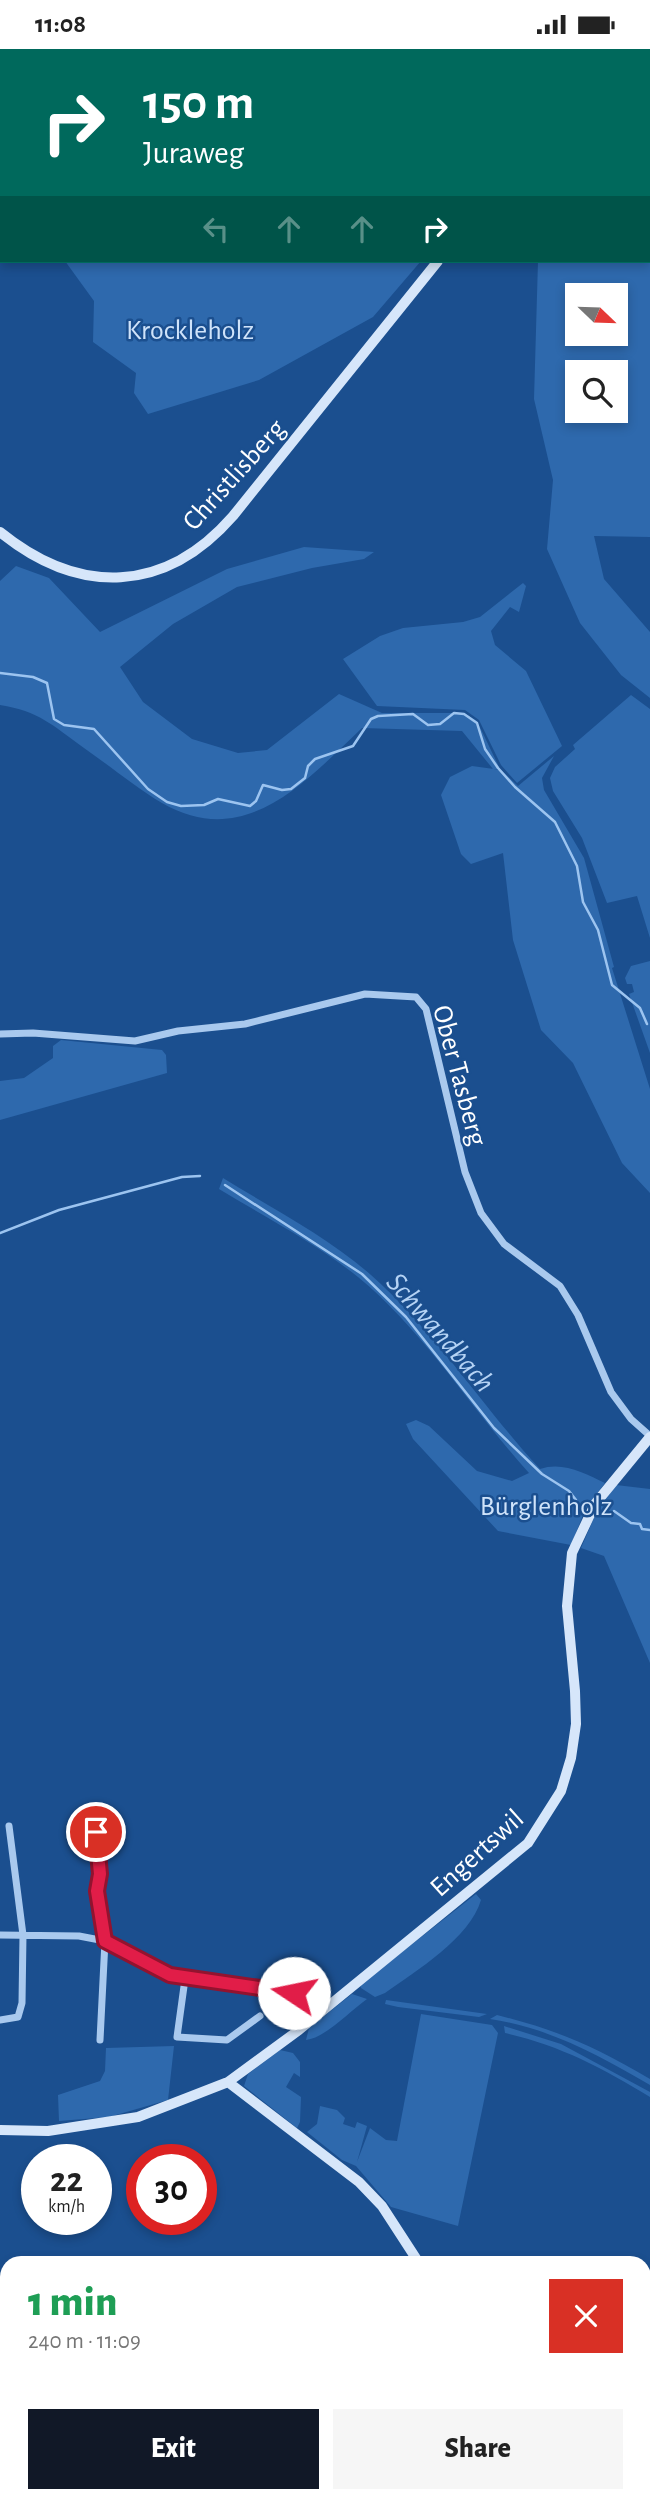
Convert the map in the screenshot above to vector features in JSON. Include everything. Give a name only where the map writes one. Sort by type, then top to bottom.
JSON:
[{"type":"main road","name":"Christlisberg","points":[[0,532],[47,563],[99,578],[145,574],[187,556],[207,542],[233,516],[436,263]]},
{"type":"main road","name":"Engertswil","points":[[0,2130],[48,2131],[138,2117],[228,2082],[316,2016],[528,1843],[561,1791],[571,1758],[576,1724],[567,1606],[572,1553],[585,1520],[608,1484],[650,1437]]},
{"type":"main road","points":[[228,2082],[359,2182],[399,2231],[415,2256]]},
{"type":"street","name":"Ober Tasberg","points":[[0,1034],[135,1041],[178,1031],[245,1024],[365,993],[416,997],[426,1009],[465,1172],[481,1213],[504,1244],[544,1271],[566,1294],[611,1392],[631,1419],[650,1437]]},
{"type":"street","points":[[0,2020],[16,2019],[21,2011],[23,1935],[9,1826]]},
{"type":"street","points":[[96,1832],[100,1874],[97,1891],[105,1941],[100,2040]]},
{"type":"street","points":[[0,1935],[79,1936],[105,1941],[152,1968],[185,1979],[285,1990],[303,2001],[316,2016]]},
{"type":"street","points":[[185,1979],[177,2037],[227,2040],[260,2016]]},
{"type":"green space","name":"Krockleholz","points":[[66,263],[419,263],[373,317],[259,380],[148,414],[134,393],[136,373],[93,342],[94,301]]},
{"type":"green space","points":[[538,263],[650,263],[650,537],[594,536],[604,579],[650,632],[650,698],[621,675],[580,623],[547,549],[553,480],[534,399]]},
{"type":"green space","points":[[304,547],[374,552],[364,559],[312,568],[237,587],[173,624],[120,667],[143,702],[192,739],[238,753],[267,750],[339,694],[382,713],[464,713],[477,721],[500,769],[493,769],[462,731],[362,728],[296,788],[272,804],[247,815],[220,819],[192,816],[152,797],[45,720],[25,711],[0,705],[0,581],[16,566],[49,578],[100,632],[227,569]]},
{"type":"green space","points":[[523,583],[526,586],[519,612],[510,607],[491,631],[495,645],[526,671],[562,746],[517,783],[501,765],[479,720],[465,710],[377,706],[343,659],[380,636],[403,628],[463,622],[480,617]]},
{"type":"green space","points":[[631,695],[650,709],[650,938],[637,896],[607,903],[582,838],[553,791],[550,778],[555,767],[575,749],[573,745]]},
{"type":"green space","points":[[554,756],[542,778],[544,790],[584,858],[614,967],[612,968],[650,1089],[650,1193],[622,1163],[573,1063],[541,1030],[513,940],[503,853],[471,864],[461,854],[441,795],[450,777],[472,766],[501,770],[518,786]]},
{"type":"green space","points":[[650,961],[650,1053],[629,994],[634,992],[632,984],[627,984],[625,978],[631,966]]},
{"type":"green space","points":[[61,1040],[162,1050],[166,1055],[167,1073],[0,1120],[0,1081],[24,1078],[53,1058],[53,1046]]},
{"type":"green space","name":"Bürglenholz","points":[[223,1178],[318,1236],[354,1261],[395,1297],[540,1469],[565,1467],[605,1483],[586,1508],[571,1545],[498,1531],[413,1439],[406,1424],[416,1420],[429,1426],[477,1471],[512,1481],[529,1473],[426,1346],[382,1299],[325,1253],[219,1189]]},
{"type":"green space","name":"Bürglenholz","points":[[616,1485],[650,1489],[650,1663],[604,1556],[581,1548],[597,1511]]},
{"type":"green space","points":[[476,1894],[481,1900],[475,1914],[440,1953],[385,1993],[375,1997],[361,1988],[360,1985]]},
{"type":"green space","points":[[352,1994],[367,1999],[329,2029],[306,2040],[309,2028]]},
{"type":"green space","points":[[386,2000],[487,2014],[479,2017],[398,2007],[385,2004]]},
{"type":"green space","points":[[421,2014],[492,2025],[498,2033],[458,2226],[391,2207],[356,2166],[342,2160],[307,2132],[317,2124],[320,2106],[337,2110],[345,2118],[343,2124],[355,2128],[357,2122],[367,2126],[357,2162],[370,2128],[386,2140],[397,2141]]},
{"type":"green space","points":[[497,2015],[540,2027],[594,2048],[650,2079],[650,2085],[573,2044],[533,2029],[490,2019]]},
{"type":"green space","points":[[504,2026],[561,2044],[650,2092],[650,2097],[580,2059],[544,2044],[505,2033]]},
{"type":"green space","points":[[174,2046],[168,2100],[109,2117],[59,2121],[58,2095],[100,2081],[105,2071],[106,2048]]},
{"type":"green space","points":[[280,2050],[293,2053],[300,2062],[300,2077],[294,2073],[286,2087],[301,2097],[300,2122],[297,2128],[244,2086],[248,2074]]},
{"type":"waterway","points":[[0,673],[33,677],[47,683],[54,719],[64,725],[94,729],[148,789],[167,802],[181,806],[204,805],[218,799],[250,806],[256,801],[263,785],[282,790],[291,789],[305,778],[308,766],[315,759],[353,746],[371,719],[378,716],[413,714],[428,725],[440,724],[454,713],[464,714],[477,723],[485,749],[498,768],[515,787],[555,822],[577,866],[583,902],[598,930],[612,985],[640,1008],[647,1024]]},
{"type":"waterway","name":"Schwandbach","points":[[0,1233],[59,1210],[182,1177],[200,1176]]},
{"type":"waterway","name":"Schwandbach","points":[[225,1185],[362,1274],[406,1317],[494,1428],[542,1474],[569,1491],[576,1500]]},
{"type":"waterway","name":"Schwandbach","points":[[614,1511],[631,1523],[640,1524],[642,1529],[650,1530]]},
{"type":"route","points":[[96,1832],[100,1874],[97,1891],[105,1941],[152,1968],[170,1975],[185,1979],[277,1988],[294,1993]]}]
